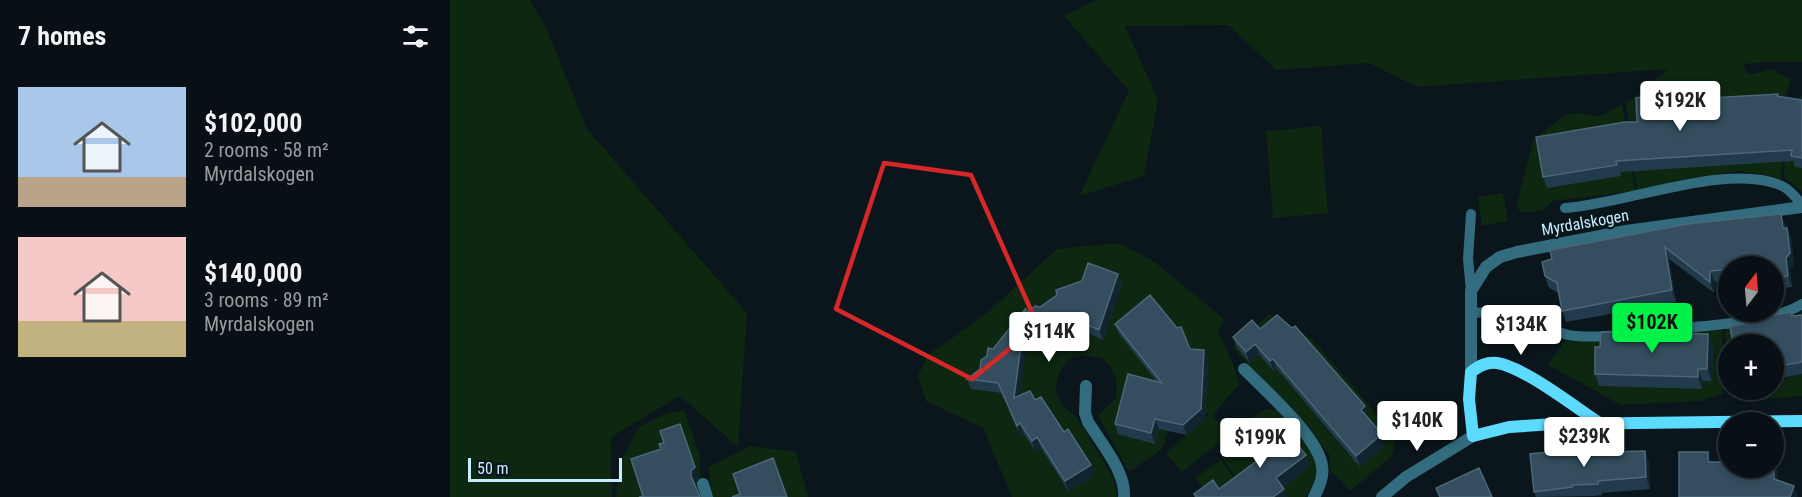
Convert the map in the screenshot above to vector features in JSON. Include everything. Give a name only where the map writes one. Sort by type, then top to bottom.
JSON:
[{"type":"main road","points":[[1601,424],[1519,371],[1496,363],[1481,364],[1471,372],[1469,399],[1473,436],[1509,427],[1802,421]]},
{"type":"street","name":"Myrdalskogen","points":[[1471,291],[1486,267],[1500,257],[1516,252],[1626,231],[1802,206]]},
{"type":"street","points":[[1471,291],[1471,372]]},
{"type":"street","points":[[1244,369],[1294,420],[1316,450],[1322,465],[1321,481],[1314,497]]},
{"type":"street","points":[[1086,386],[1084,413],[1121,475],[1125,488],[1124,497]]},
{"type":"street","points":[[1382,497],[1406,477],[1473,436]]},
{"type":"street","points":[[703,484],[707,497]]},
{"type":"lane","points":[[1565,208],[1589,207],[1666,188],[1739,179],[1766,181],[1783,186],[1802,206]]},
{"type":"lane","points":[[1471,214],[1468,259],[1471,291]]},
{"type":"lane","points":[[1471,313],[1518,313],[1563,334],[1594,336],[1771,317],[1791,311],[1802,304]]},
{"type":"highlighted area","points":[[884,163],[971,175],[1038,326],[972,379],[836,309]]},
{"type":"green space","points":[[450,0],[530,0],[546,28],[587,129],[747,313],[738,447],[680,396],[611,437],[612,497],[450,497]]},
{"type":"green space","points":[[1096,0],[1802,0],[1802,62],[1743,64],[1749,75],[1772,69],[1791,80],[1784,101],[1781,180],[1737,171],[1637,190],[1626,104],[1669,69],[1417,87],[1369,63],[1276,70],[1229,25],[1125,26],[1158,100],[1144,176],[1079,196],[1129,91],[1064,16]]},
{"type":"green space","points":[[1802,96],[1802,192],[1784,177],[1787,104]]},
{"type":"green space","points":[[1622,104],[1635,191],[1553,201],[1543,210],[1523,213],[1516,207],[1533,141],[1537,136],[1569,114],[1578,113],[1599,117]]},
{"type":"green space","points":[[1321,126],[1328,213],[1273,218],[1266,131]]},
{"type":"green space","points":[[1503,193],[1508,221],[1482,226],[1478,197]]},
{"type":"green space","points":[[1120,243],[1156,263],[1224,319],[1218,331],[1234,366],[1239,384],[1212,416],[1230,434],[1182,472],[1166,454],[1209,414],[1184,410],[1171,422],[1164,444],[1157,453],[1129,472],[1098,416],[1115,399],[1116,382],[1113,372],[1102,358],[1077,356],[1065,364],[1060,373],[1056,390],[1058,399],[1067,410],[1076,416],[1113,477],[1117,497],[1012,497],[983,428],[926,401],[918,376],[927,356],[988,312],[1057,249]]},
{"type":"green space","points":[[1802,312],[1802,396],[1784,398],[1784,334],[1725,334],[1725,328],[1765,322],[1784,322],[1784,319],[1792,318]]},
{"type":"green space","points":[[1269,314],[1313,340],[1396,437],[1392,456],[1350,491],[1329,469],[1330,456],[1308,428],[1232,347]]},
{"type":"green space","points":[[1722,329],[1722,334],[1718,334],[1718,395],[1701,401],[1621,405],[1548,365],[1565,341]]},
{"type":"green space","points":[[1267,409],[1277,410],[1312,449],[1319,466],[1312,487],[1305,497],[1250,497],[1222,458],[1246,441],[1235,427]]},
{"type":"green space","points":[[684,410],[700,456],[701,486],[704,497],[616,497],[619,464],[639,427],[668,413]]},
{"type":"green space","points":[[750,446],[796,452],[808,497],[713,497],[708,467]]},
{"type":"green space","points":[[1221,460],[1247,497],[1210,497],[1195,478]]},
{"type":"building","points":[[1675,94],[1675,100],[1778,94],[1777,96],[1802,100],[1802,158],[1791,156],[1792,150],[1616,161],[1617,165],[1543,177],[1536,137],[1637,122],[1636,98]]},
{"type":"building","points":[[1781,214],[1783,228],[1787,228],[1790,253],[1786,258],[1788,276],[1784,277],[1784,256],[1718,256],[1718,270],[1710,271],[1710,282],[1665,247],[1672,290],[1562,311],[1557,283],[1545,276],[1542,262],[1552,259],[1550,250],[1688,224]]},
{"type":"building","points":[[1088,263],[1118,274],[1099,330],[1078,320],[1044,343],[1025,315],[1014,398],[1030,391],[1035,400],[1041,397],[1064,432],[1068,429],[1091,465],[1065,481],[1037,437],[1032,441],[1020,423],[1017,426],[998,383],[967,379],[980,369],[981,360],[987,356],[988,348],[993,349],[1026,308],[1025,313],[1035,306],[1040,307],[1057,295],[1056,290],[1082,281]]},
{"type":"building","points":[[1150,295],[1177,328],[1181,327],[1190,349],[1204,350],[1201,409],[1183,425],[1155,419],[1151,433],[1115,424],[1128,374],[1162,383],[1115,324]]},
{"type":"building","points":[[1792,312],[1792,316],[1802,315],[1802,362],[1784,365],[1784,334],[1731,334],[1730,326],[1747,322],[1784,322],[1784,313]]},
{"type":"building","points":[[1277,315],[1292,328],[1295,326],[1365,406],[1361,410],[1382,434],[1356,456],[1273,359],[1270,361],[1255,344],[1246,352],[1233,337],[1252,320],[1260,329]]},
{"type":"building","points":[[1601,332],[1708,334],[1707,369],[1698,369],[1698,377],[1595,374],[1595,347],[1600,347]]},
{"type":"building","points":[[680,424],[695,467],[691,471],[691,476],[700,497],[639,497],[643,496],[631,459],[661,449],[659,444],[664,443],[660,431]]},
{"type":"building","points":[[1278,427],[1290,444],[1294,440],[1306,455],[1276,478],[1284,489],[1273,497],[1196,497],[1194,494],[1213,480],[1219,489],[1262,457],[1251,442],[1268,429],[1271,432]]},
{"type":"building","points":[[1567,450],[1568,453],[1645,451],[1646,477],[1598,481],[1598,484],[1572,485],[1572,487],[1534,492],[1530,454]]},
{"type":"building","points":[[1679,452],[1708,452],[1708,462],[1718,462],[1718,478],[1774,478],[1794,486],[1790,497],[1679,497]]},
{"type":"building","points":[[773,458],[787,497],[732,497],[740,494],[733,474]]},
{"type":"building","points":[[1479,468],[1492,497],[1440,497],[1436,488]]}]
